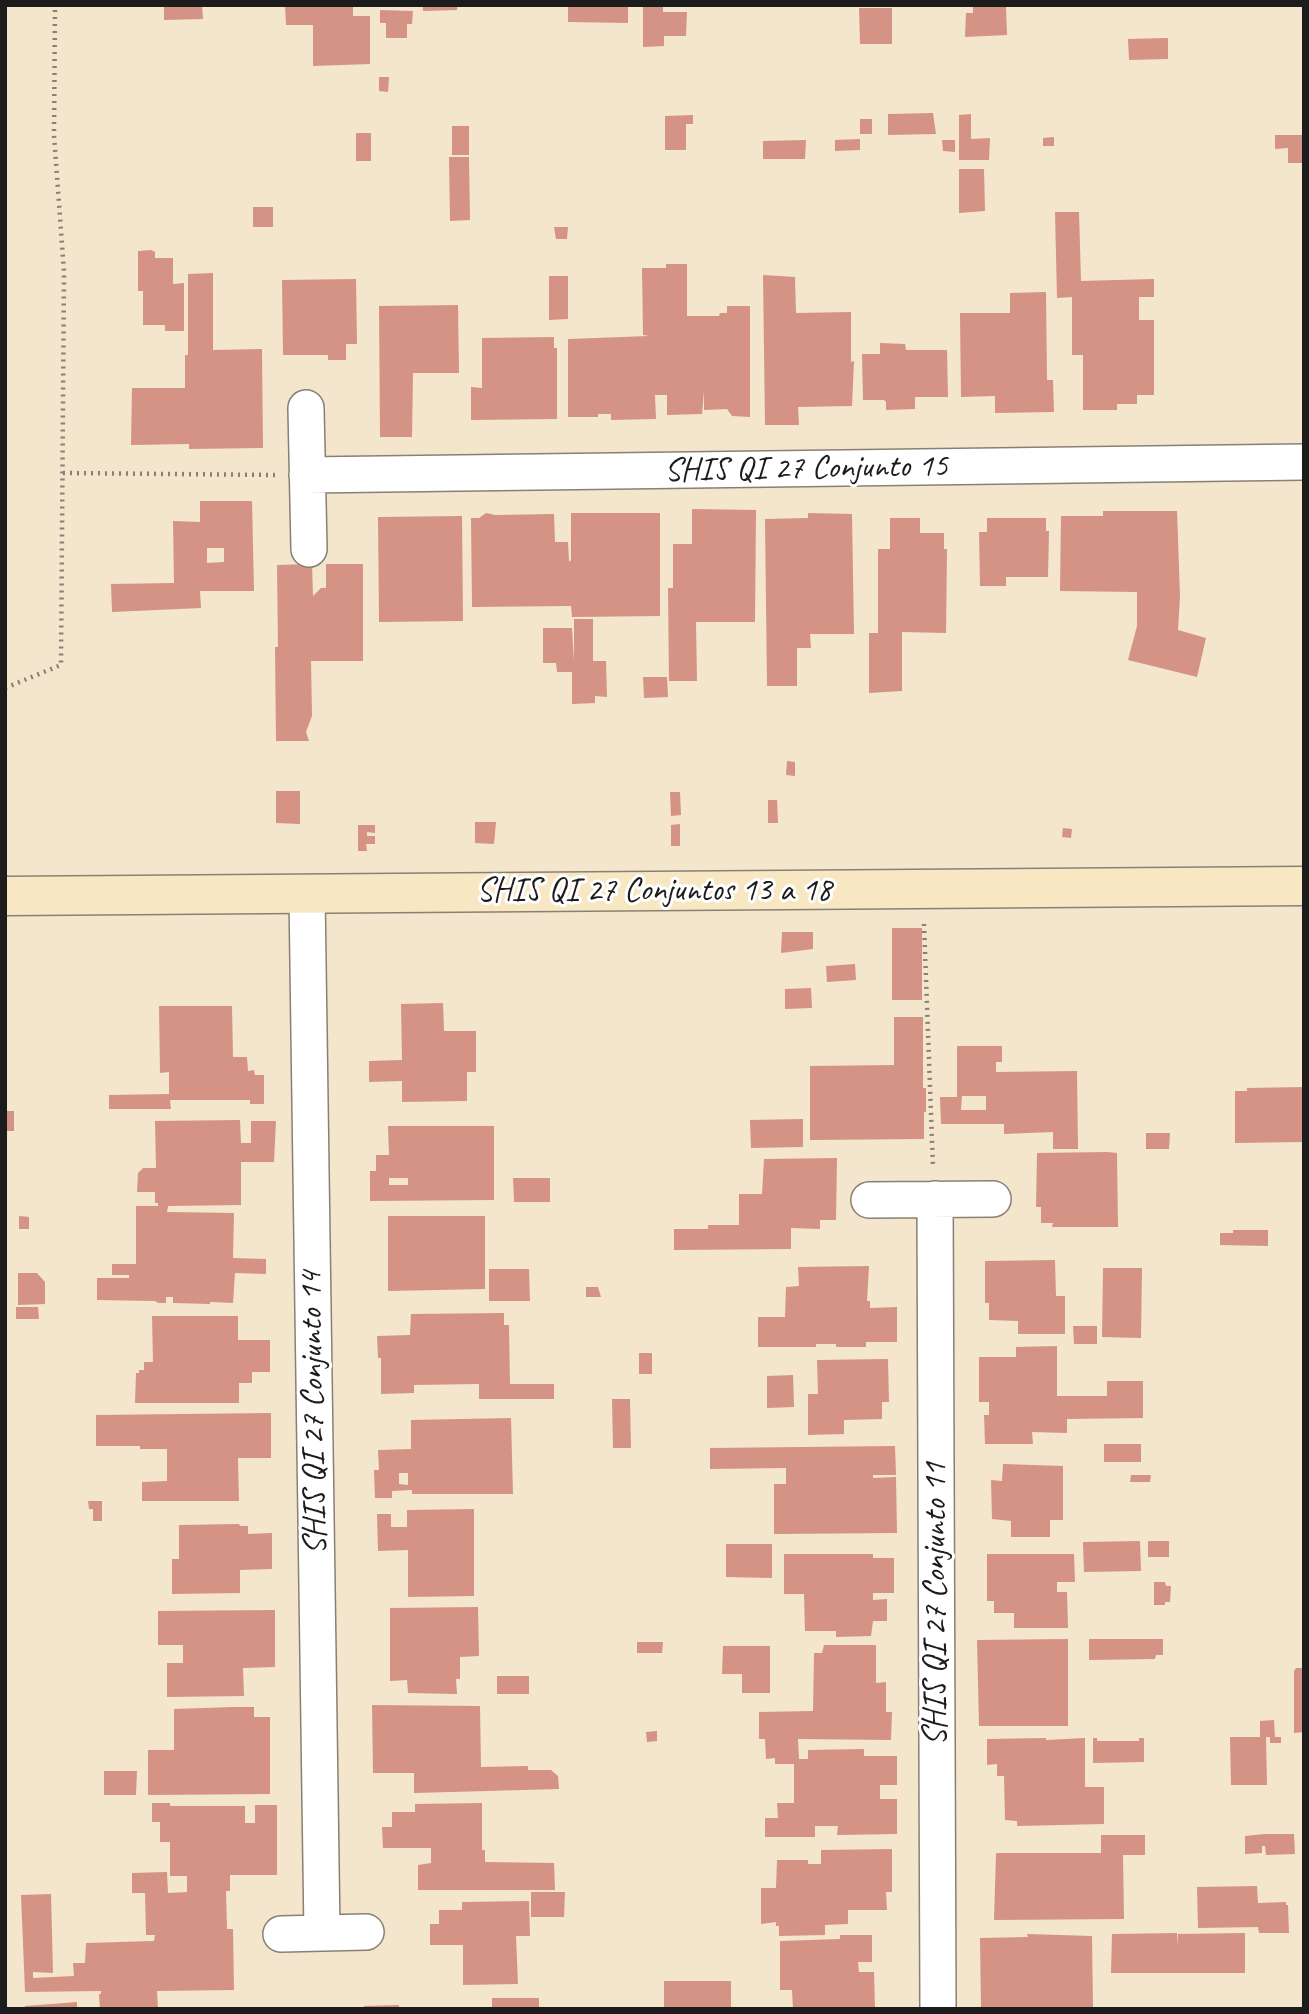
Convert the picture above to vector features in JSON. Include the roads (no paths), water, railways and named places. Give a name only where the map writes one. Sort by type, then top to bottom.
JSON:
[{"type":"street","points":[[306,408],[309,549]]},
{"type":"street","name":"SHIS QI 27 Conjunto 15","points":[[307,475],[1304,462]]},
{"type":"street","name":"SHIS QI 27 Conjuntos 13 a 18","points":[[5,896],[1304,886]]},
{"type":"street","name":"SHIS QI 27 Conjunto 14","points":[[307,894],[322,1933]]},
{"type":"street","name":"SHIS QI 27 Conjunto 11","points":[[935,1199],[938,2009]]},
{"type":"street","points":[[869,1200],[993,1199]]},
{"type":"street","points":[[281,1934],[366,1932]]}]
